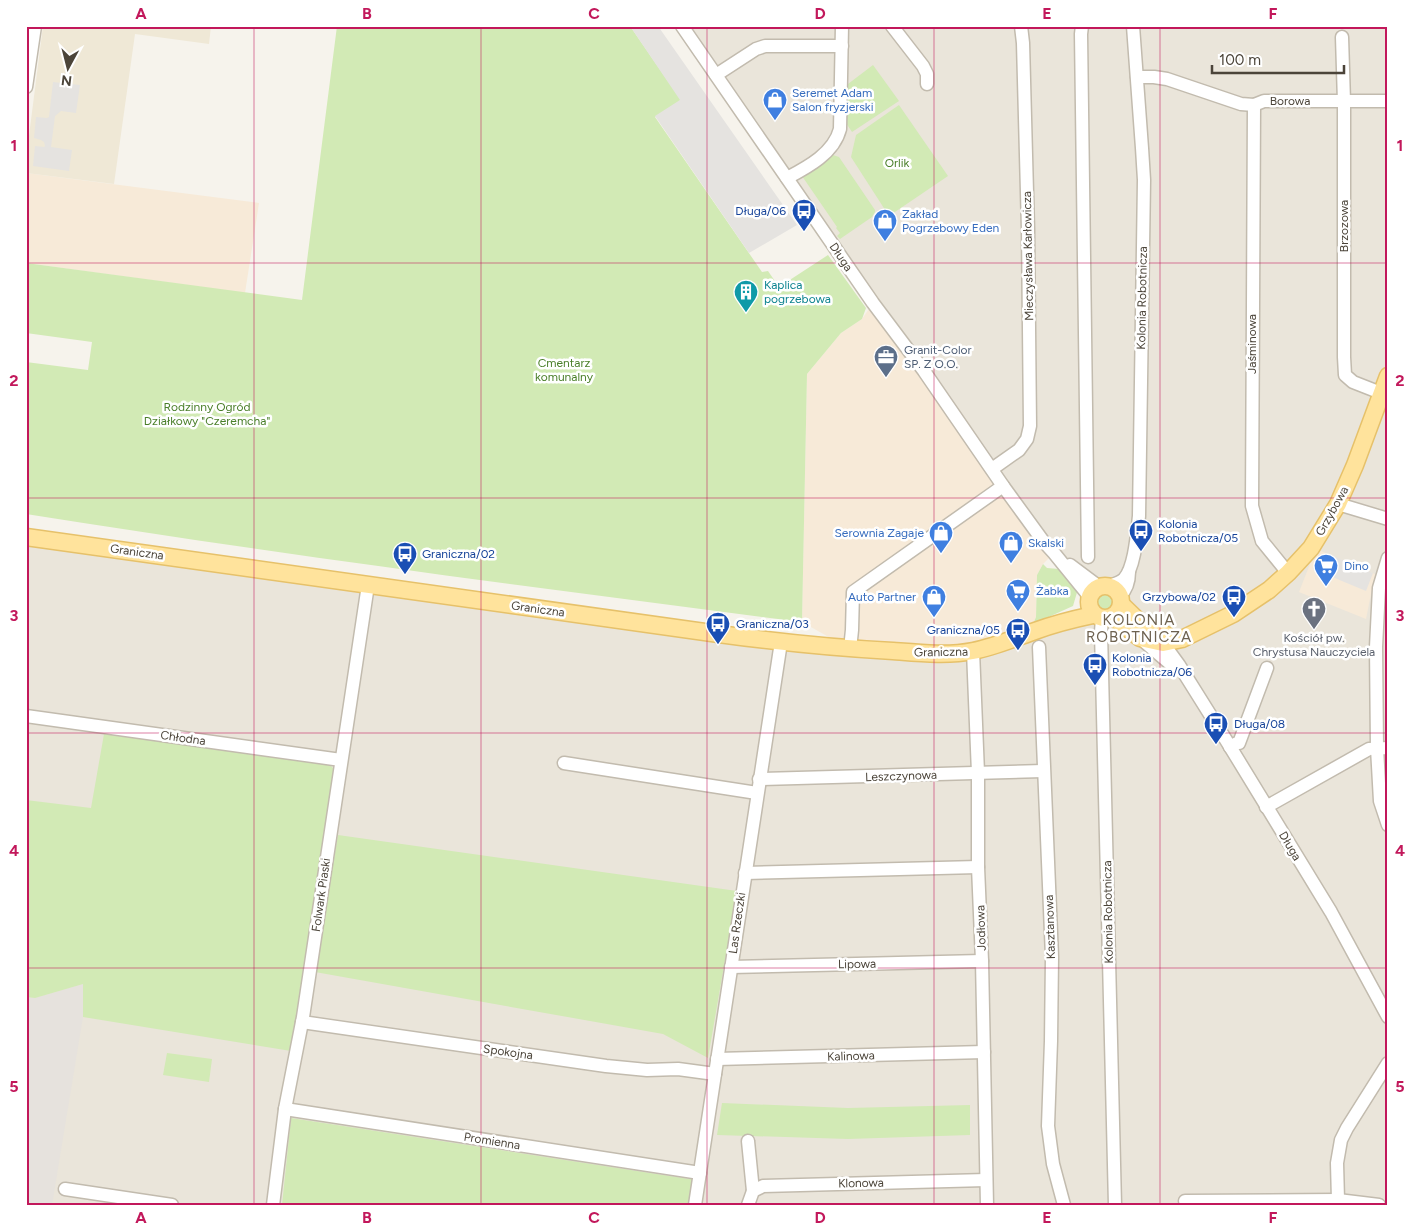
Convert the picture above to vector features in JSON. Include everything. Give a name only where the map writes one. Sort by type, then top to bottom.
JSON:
[{"type":"main road","name":"Grzybowa","points":[[1152,639],[1182,639],[1243,609],[1288,573],[1311,548],[1338,504],[1349,480],[1388,376]]},
{"type":"main road","name":"Graniczna","points":[[26,537],[781,642],[850,649],[921,653],[973,651],[1078,618],[1104,603]]},
{"type":"main road","name":"Długa","points":[[1104,603],[1152,639]]},
{"type":"main road","name":"Grzybowa","points":[[1152,639],[1233,614]]},
{"type":"street","points":[[26,87],[28,58],[35,26]]},
{"type":"street","name":"Długa","points":[[682,26],[873,303],[924,371],[1043,541],[1104,603]]},
{"type":"street","points":[[788,178],[826,153],[838,138],[840,128],[842,26]]},
{"type":"street","points":[[892,26],[923,66],[927,84]]},
{"type":"street","name":"Mieczysława Karłowicza","points":[[992,469],[1019,450],[1027,439],[1030,426],[1026,161],[1021,26]]},
{"type":"street","points":[[1082,26],[1088,557]]},
{"type":"street","name":"Kolonia Robotnicza","points":[[1115,1205],[1101,632],[1104,603],[1125,578],[1129,569],[1137,536],[1139,507],[1144,180],[1133,26]]},
{"type":"street","name":"Brzozowa","points":[[1342,37],[1345,375],[1353,382],[1372,388],[1381,394]]},
{"type":"street","points":[[716,75],[765,46],[842,46]]},
{"type":"street","name":"Borowa","points":[[1137,77],[1167,79],[1241,104],[1254,105],[1264,101],[1388,101]]},
{"type":"street","name":"Jaśminowa","points":[[1254,105],[1252,506],[1262,540],[1288,573]]},
{"type":"street","points":[[850,649],[853,592],[1003,486]]},
{"type":"street","points":[[1338,504],[1388,519]]},
{"type":"street","points":[[1388,558],[1379,588],[1376,625],[1382,657],[1380,801],[1388,826]]},
{"type":"street","name":"Folwark Piaski","points":[[273,1205],[285,1110],[302,1022],[340,760],[368,585]]},
{"type":"street","name":"Długa","points":[[1152,639],[1176,661],[1187,678],[1330,912],[1388,1017]]},
{"type":"street","name":"Długa","points":[[1152,639],[1187,678]]},
{"type":"street","points":[[1176,661],[1176,649],[1182,639]]},
{"type":"street","name":"Las Rzeczki","points":[[695,1205],[781,642]]},
{"type":"street","name":"Kasztanowa","points":[[1039,647],[1052,957],[1048,1126],[1053,1164],[1064,1205]]},
{"type":"street","name":"Jodłowa","points":[[973,651],[978,773],[978,867],[987,1205]]},
{"type":"street","points":[[1230,747],[1240,743],[1267,668]]},
{"type":"street","name":"Chłodna","points":[[26,716],[340,760]]},
{"type":"street","points":[[1266,806],[1369,749],[1382,748]]},
{"type":"street","points":[[564,763],[757,793]]},
{"type":"street","name":"Leszczynowa","points":[[760,780],[1043,770]]},
{"type":"street","points":[[745,873],[978,867]]},
{"type":"street","name":"Lipowa","points":[[731,967],[982,961]]},
{"type":"street","name":"Spokojna","points":[[302,1022],[606,1066],[647,1070],[678,1069],[715,1074]]},
{"type":"street","name":"Kalinowa","points":[[718,1059],[984,1052]]},
{"type":"street","points":[[1338,1200],[1337,1163],[1341,1140],[1346,1128],[1388,1063]]},
{"type":"street","name":"Promienna","points":[[285,1110],[700,1173]]},
{"type":"street","points":[[748,1141],[753,1191],[748,1205]]},
{"type":"street","name":"Klonowa","points":[[753,1191],[763,1186],[780,1185],[986,1180]]},
{"type":"street","points":[[65,1189],[172,1205]]},
{"type":"street","points":[[1185,1201],[1220,1203],[1338,1200],[1379,1205]]},
{"type":"shaded area","points":[[43,26],[211,26],[209,44],[135,34],[114,184],[26,173],[26,159]]},
{"type":"shaded area","points":[[630,26],[658,26],[797,225],[749,253],[655,116],[680,100]]},
{"type":"shaded area","name":"Kolonia Robotnicza","points":[[682,26],[1388,26],[1388,1205],[26,1205],[26,537],[781,642],[1049,627],[1102,602],[1043,541]]},
{"type":"shaded area","points":[[53,82],[80,85],[76,113],[61,111],[55,116],[51,147],[72,150],[69,171],[33,166],[35,146],[45,146],[44,142],[34,138],[36,117],[49,117]]},
{"type":"shaded area","points":[[26,173],[259,203],[245,293],[26,263]]},
{"type":"shaded area","points":[[873,303],[1054,553],[1043,564],[1037,575],[1036,617],[1033,624],[973,651],[850,649],[802,622],[807,374],[841,333],[862,319]]},
{"type":"shaded area","points":[[1321,551],[1375,574],[1366,619],[1299,592],[1310,564]]},
{"type":"shaded area","points":[[1331,555],[1373,573],[1366,591],[1313,569],[1318,558],[1328,562]]},
{"type":"shaded area","points":[[83,984],[83,1017],[52,1205],[26,1205],[26,997],[35,998]]},
{"type":"green space","name":"Cmentarz komunalny","points":[[337,26],[630,26],[681,100],[655,117],[762,272],[768,271],[779,287],[828,255],[866,308],[862,319],[841,333],[807,374],[802,622],[220,544],[26,514],[26,362],[88,370],[92,342],[26,333],[26,263],[302,300]]},
{"type":"green space","points":[[873,65],[899,101],[852,132],[846,123],[848,84]]},
{"type":"green space","name":"Orlik","points":[[899,105],[948,176],[889,216],[851,157],[856,135]]},
{"type":"green space","points":[[833,155],[839,157],[875,210],[872,217],[840,239],[837,236],[840,233],[837,227],[802,176]]},
{"type":"green space","points":[[1043,564],[1047,568],[1059,569],[1078,589],[1073,606],[1033,624],[1036,617],[1037,575]]},
{"type":"green space","points":[[1104,591],[1112,594],[1115,602],[1112,610],[1104,613],[1096,610],[1093,602],[1096,594]]},
{"type":"green space","points":[[104,734],[330,765],[337,772],[291,1051],[83,1017],[83,984],[35,998],[26,997],[26,800],[91,808]]},
{"type":"green space","points":[[338,835],[737,891],[708,1058],[663,1034],[315,972]]},
{"type":"green space","points":[[167,1053],[212,1059],[209,1082],[163,1075]]},
{"type":"green space","points":[[722,1103],[848,1108],[970,1105],[970,1135],[848,1139],[717,1135]]},
{"type":"green space","points":[[291,1118],[696,1180],[692,1205],[282,1205]]},
{"type":"place","name":"Seremet Adam Salon fryzjerski","points":[[775,121]]},
{"type":"place","name":"Długa/06","points":[[804,232]]},
{"type":"place","name":"Zakład Pogrzebowy Eden","points":[[885,242]]},
{"type":"place","name":"Kaplica pogrzebowa","points":[[746,313]]},
{"type":"place","name":"Granit-Color SP. Z O.O.","points":[[886,378]]},
{"type":"place","name":"Kolonia Robotnicza/05","points":[[1141,552]]},
{"type":"place","name":"Serownia Zagaje","points":[[941,554]]},
{"type":"place","name":"Skalski","points":[[1011,564]]},
{"type":"place","name":"Graniczna/02","points":[[405,575]]},
{"type":"place","name":"Dino","points":[[1326,587]]},
{"type":"place","name":"Żabka","points":[[1018,612]]},
{"type":"place","name":"Auto Partner","points":[[934,618]]},
{"type":"place","name":"Grzybowa/02","points":[[1234,618]]},
{"type":"place","name":"Kościół pw. Chrystusa Nauczyciela","points":[[1314,630]]},
{"type":"place","name":"Graniczna/03","points":[[718,645]]},
{"type":"place","name":"Graniczna/05","points":[[1018,651]]},
{"type":"place","name":"Kolonia Robotnicza/06","points":[[1095,686]]},
{"type":"place","name":"Długa/08","points":[[1216,745]]},
{"type":"district","name":"KOLONIA ROBOTNICZA","points":[[1139,628]]},
{"type":"park label","name":"Rodzinny Ogród Działkowy \"Czeremcha\"","points":[[207,414]]}]
